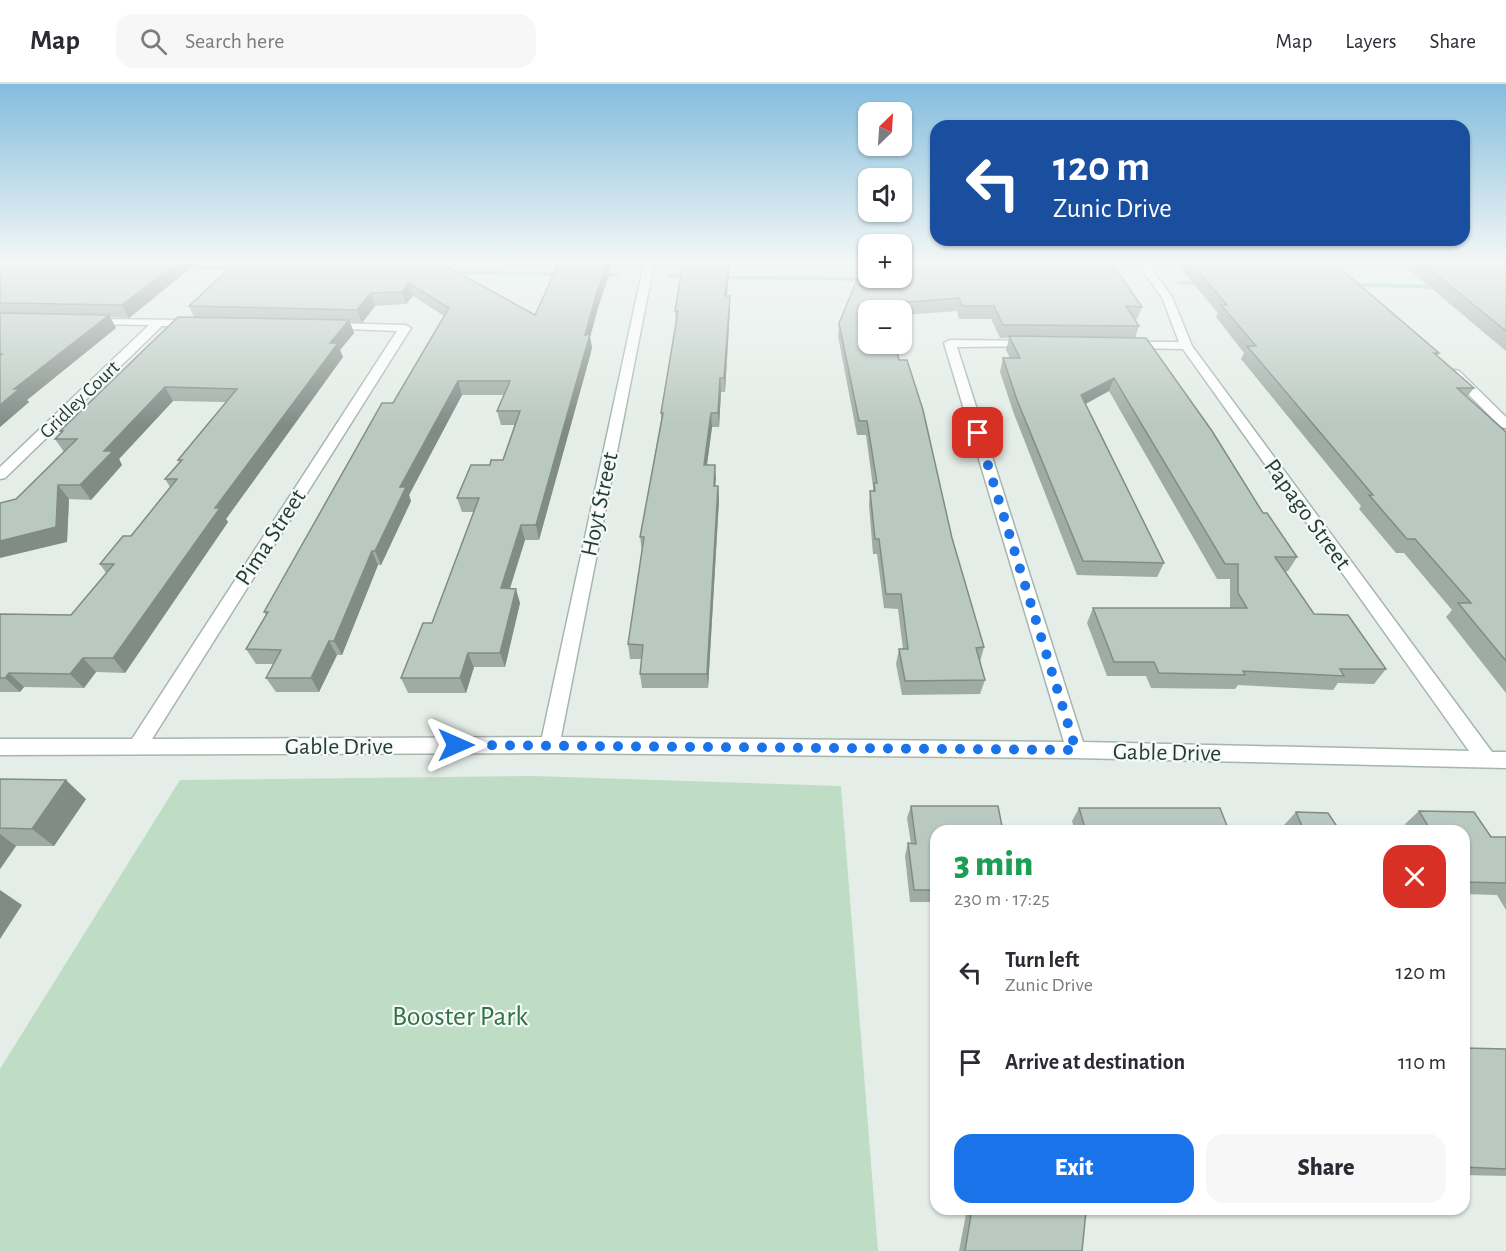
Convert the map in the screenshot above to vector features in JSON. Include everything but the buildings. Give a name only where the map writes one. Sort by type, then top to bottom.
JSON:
[{"type":"street","name":"Hoyt Street","points":[[550,745],[638,317]]},
{"type":"street","name":"Papago Street","points":[[1175,317],[1186,346],[1496,760]]},
{"type":"street","points":[[79,321],[205,324]]},
{"type":"street","name":"Gridley Court","points":[[0,475],[158,323]]},
{"type":"street","name":"Pima Street","points":[[136,748],[405,328],[311,326]]},
{"type":"street","points":[[1044,344],[950,343],[1076,750]]},
{"type":"street","points":[[1115,345],[1186,346]]},
{"type":"street","points":[[1450,368],[1506,424]]},
{"type":"street","name":"Gable Drive","points":[[0,747],[550,745],[1076,750],[1496,760]]},
{"type":"green space","name":"Booster Park","points":[[533,776],[841,786],[878,1251],[0,1251],[0,1069],[180,780]]},
{"type":"route","points":[[456,745],[1076,750],[978,433]]}]
